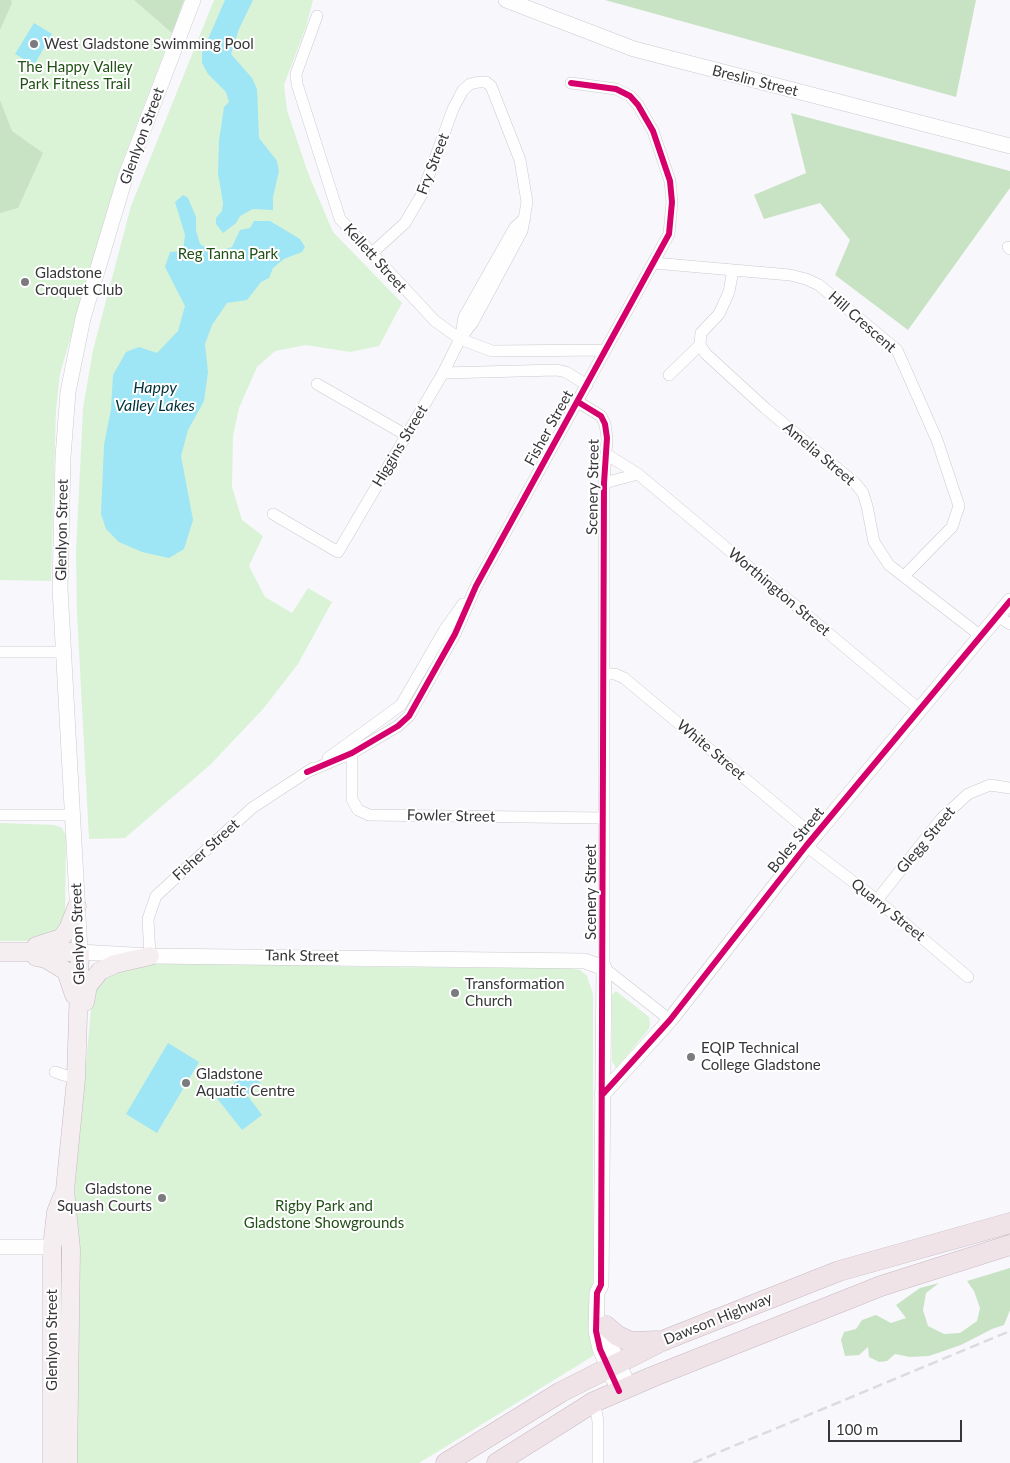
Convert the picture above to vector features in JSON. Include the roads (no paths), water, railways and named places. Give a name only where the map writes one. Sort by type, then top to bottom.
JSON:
[{"type":"highway","name":"Dawson Highway","points":[[459,1460],[538,1406],[612,1365],[662,1341],[839,1271],[1010,1223]]},
{"type":"highway","name":"Dawson Highway","points":[[497,1463],[594,1402],[624,1389],[881,1286],[1010,1245]]},
{"type":"highway","points":[[606,1326],[618,1336],[632,1342],[662,1341]]},
{"type":"main road","points":[[7,952],[61,938],[68,929],[77,906]]},
{"type":"main road","points":[[7,952],[46,959],[66,971],[73,985],[80,1024]]},
{"type":"main road","name":"Tank Street","points":[[7,952],[80,952]]},
{"type":"main road","name":"Glenlyon Street","points":[[68,1463],[70,1249],[65,1190],[80,1024],[80,952]]},
{"type":"main road","points":[[80,1024],[88,986],[93,978],[115,964],[150,956]]},
{"type":"main road","name":"Glenlyon Street","points":[[52,1463],[52,1247],[56,1212],[65,1190]]},
{"type":"street","name":"Glenlyon Street","points":[[80,952],[74,815],[60,588],[66,415],[71,370],[83,318],[126,178],[193,0]]},
{"type":"street","name":"Breslin Street","points":[[506,0],[634,49],[1010,146]]},
{"type":"street","name":"Kellett Street","points":[[317,16],[298,69],[297,84],[319,149],[337,214],[371,254],[435,322],[460,340],[492,351],[605,350]]},
{"type":"street","name":"Fry Street","points":[[371,254],[405,223],[419,200],[453,109],[463,90],[470,84],[479,82],[486,82],[491,86]]},
{"type":"street","name":"Fisher Street","points":[[307,772],[352,753],[398,726],[409,716],[456,634],[476,586],[669,234],[672,202],[670,181],[652,131],[638,105],[630,96],[616,90],[571,83]]},
{"type":"street","name":"Higgins Street","points":[[273,514],[338,552],[444,373],[460,340],[473,322],[522,231],[527,202],[520,160],[491,86]]},
{"type":"street","name":"Hill Crescent","points":[[654,263],[790,275],[819,285],[897,350],[937,440],[959,506],[952,527],[904,576]]},
{"type":"street","points":[[669,376],[700,345],[701,333],[724,304],[731,285],[733,270]]},
{"type":"street","name":"Amelia Street","points":[[700,345],[706,354],[765,408],[855,483],[865,500],[874,542],[880,554],[904,576],[981,636]]},
{"type":"street","points":[[444,373],[557,370],[566,372],[587,385]]},
{"type":"street","points":[[317,384],[406,435]]},
{"type":"street","name":"Scenery Street","points":[[578,402],[594,410],[605,424],[604,968],[601,1285],[597,1293],[596,1331],[600,1349],[612,1365],[624,1389]]},
{"type":"street","name":"Worthington Street","points":[[606,454],[638,474],[920,709]]},
{"type":"street","points":[[604,483],[638,474]]},
{"type":"street","name":"Fisher Street","points":[[150,956],[148,919],[156,896],[252,808],[307,772],[401,704],[445,629],[476,586]]},
{"type":"street","name":"Boles Street","points":[[602,1095],[670,1020],[810,841],[981,636],[1004,620],[1010,601]]},
{"type":"street","points":[[0,652],[64,652]]},
{"type":"street","name":"White Street","points":[[604,674],[615,674],[624,678],[810,841]]},
{"type":"street","name":"Fowler Street","points":[[352,753],[352,799],[358,810],[369,815],[604,818]]},
{"type":"street","name":"Glegg Street","points":[[877,900],[942,818],[968,794],[990,786],[1010,788]]},
{"type":"street","points":[[0,815],[74,815]]},
{"type":"street","name":"Quarry Street","points":[[810,841],[968,977]]},
{"type":"street","name":"Tank Street","points":[[80,952],[150,956],[585,962],[604,968]]},
{"type":"street","points":[[604,968],[670,1020]]},
{"type":"street","points":[[55,1072],[76,1079]]},
{"type":"street","points":[[0,1247],[52,1247]]},
{"type":"street","name":"Scenery Street","points":[[601,1285],[606,1293],[606,1326],[612,1365]]},
{"type":"street","points":[[594,1402],[598,1421],[598,1463]]},
{"type":"water","points":[[225,0],[253,0],[239,29],[231,54],[252,78],[257,89],[259,138],[277,161],[279,171],[273,197],[273,210],[253,209],[240,216],[236,223],[223,233],[216,224],[216,218],[222,211],[223,203],[218,173],[219,141],[224,107],[229,102],[226,92],[208,74],[202,63],[202,53]]},
{"type":"water","name":"West Gladstone Swimming Pool","points":[[34,23],[52,34],[34,65],[15,54]]},
{"type":"water","name":"Happy Valley Lakes","points":[[183,195],[188,198],[196,217],[196,230],[200,244],[208,249],[218,252],[232,247],[240,230],[250,228],[254,221],[270,221],[300,239],[305,247],[302,252],[284,259],[273,268],[269,278],[261,282],[247,300],[227,303],[212,325],[205,344],[208,372],[204,401],[188,430],[181,456],[193,520],[184,549],[169,558],[142,552],[119,542],[106,529],[101,514],[104,445],[111,409],[113,375],[126,352],[139,347],[157,353],[178,331],[185,306],[165,267],[170,252],[182,251],[184,244],[185,235],[175,202]]},
{"type":"water","points":[[168,1043],[199,1062],[157,1133],[126,1114]]},
{"type":"water","points":[[250,1071],[261,1084],[247,1095],[262,1115],[242,1130],[216,1097]]},
{"type":"railway","points":[[693,1463],[1010,1331]]},
{"type":"place","name":"West Gladstone Swimming Pool","points":[[34,44]]},
{"type":"place","name":"Gladstone Croquet Club","points":[[25,282]]},
{"type":"place","name":"Transformation Church","points":[[455,993]]},
{"type":"place","name":"EQIP Technical College Gladstone","points":[[691,1057]]},
{"type":"place","name":"Gladstone Aquatic Centre","points":[[186,1083]]},
{"type":"place","name":"Gladstone Squash Courts","points":[[162,1198]]},
{"type":"park label","name":"The Happy Valley Park Fitness Trail","points":[[75,76]]},
{"type":"park label","name":"Reg Tanna Park","points":[[228,254]]},
{"type":"park label","name":"Rigby Park and Gladstone Showgrounds","points":[[324,1214]]}]
